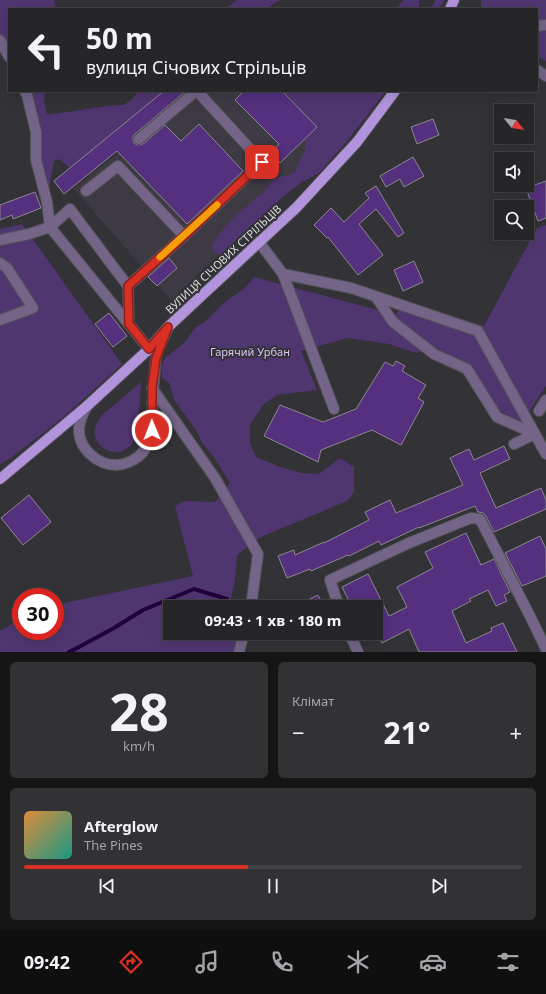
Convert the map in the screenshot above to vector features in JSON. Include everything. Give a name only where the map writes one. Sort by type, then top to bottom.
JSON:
[{"type":"main road","name":"ВУЛИЦЯ СІЧОВИХ СТРІЛЬЦІВ","points":[[0,479],[87,406],[149,349],[168,327],[296,208],[357,142],[394,92]]},
{"type":"street","points":[[0,40],[8,56]]},
{"type":"street","points":[[26,92],[36,132],[36,160],[47,202],[50,227],[149,349]]},
{"type":"street","points":[[139,140],[195,92]]},
{"type":"street","points":[[128,286],[184,236],[262,162],[197,92]]},
{"type":"street","points":[[86,191],[118,166],[184,236]]},
{"type":"street","points":[[0,240],[29,234],[50,227],[70,209],[128,286],[129,324]]},
{"type":"street","points":[[259,242],[284,274],[334,409]]},
{"type":"street","points":[[0,263],[6,268],[33,308],[0,320]]},
{"type":"street","points":[[284,274],[351,288],[478,331],[546,454]]},
{"type":"street","points":[[376,297],[393,322],[434,354],[467,369],[497,417],[535,434]]},
{"type":"street","points":[[87,406],[82,416],[79,428],[80,437],[84,447],[93,457],[112,465],[133,461],[141,455],[148,446],[151,438],[152,388],[156,358],[168,327]]},
{"type":"street","points":[[152,388],[215,478],[258,554],[251,600]]},
{"type":"street","points":[[539,411],[546,400]]},
{"type":"street","points":[[514,444],[535,434]]},
{"type":"street","points":[[337,600],[330,580],[409,543],[471,518],[480,519],[546,649]]},
{"type":"street","points":[[239,652],[242,640]]},
{"type":"street","points":[[352,640],[358,652]]},
{"type":"shaded area","points":[[192,92],[282,92],[333,147],[171,300],[74,189]]},
{"type":"green space","points":[[0,0],[54,0],[56,8],[8,8],[8,45],[0,34]]},
{"type":"green space","points":[[237,0],[280,0],[267,8],[226,8]]},
{"type":"green space","points":[[404,0],[419,0],[419,8],[397,8]]},
{"type":"green space","points":[[436,0],[445,0],[440,8],[431,8]]},
{"type":"green space","points":[[481,0],[546,0],[546,61],[538,57],[538,8],[481,8]]},
{"type":"green space","points":[[29,92],[45,92],[44,101],[47,115],[123,105],[130,101],[138,92],[163,92],[70,168],[59,159],[54,161],[50,182],[50,195],[42,199],[39,124],[36,109]]},
{"type":"green space","points":[[284,92],[385,92],[347,141],[319,173],[302,182],[285,195],[220,255],[215,253],[212,248],[214,242],[225,227],[264,192],[273,179],[281,176],[288,176],[295,172],[305,150],[305,139],[317,127]]},
{"type":"green space","points":[[22,224],[122,364],[67,414],[11,458],[0,464],[0,229]]},
{"type":"green space","name":"Гарячий Урбан","points":[[546,225],[546,386],[522,422],[500,411],[467,364],[434,347],[416,353],[389,344],[348,338],[301,351],[317,390],[277,395],[264,404],[250,424],[250,444],[256,457],[280,467],[301,473],[319,474],[340,458],[354,467],[354,492],[347,501],[261,537],[237,555],[235,580],[231,600],[163,600],[163,640],[236,640],[237,643],[235,652],[0,652],[0,631],[12,624],[12,640],[64,640],[64,603],[193,576],[175,506],[185,501],[215,502],[230,483],[216,460],[202,442],[196,430],[174,400],[170,384],[162,377],[161,367],[165,358],[184,343],[195,328],[206,321],[225,302],[245,288],[254,277],[396,315],[402,301],[484,326],[531,240],[534,240],[534,234],[537,228]]},
{"type":"green space","points":[[141,382],[137,431],[133,442],[127,449],[119,452],[112,452],[105,449],[99,444],[95,437],[95,429],[98,421],[105,413]]},
{"type":"building","points":[[163,92],[185,92],[133,136],[134,143],[137,145],[143,144],[165,125],[181,141],[199,124],[243,171],[187,224],[117,151],[64,194],[54,181]]},
{"type":"building","points":[[243,92],[283,92],[317,127],[280,163],[270,153],[279,144],[235,100]]},
{"type":"building","points":[[433,119],[439,135],[417,144],[411,127]]},
{"type":"building","points":[[413,157],[424,176],[404,187],[400,179],[386,187],[380,176]]},
{"type":"building","points":[[546,181],[546,218],[538,221],[534,210],[534,200],[530,200],[527,192],[534,192],[534,185]]},
{"type":"building","points":[[376,186],[404,233],[398,237],[376,209],[359,224],[383,255],[358,275],[328,237],[327,238],[314,225],[331,208],[344,222],[369,198],[365,193]]},
{"type":"building","points":[[35,192],[41,208],[13,219],[12,215],[0,220],[0,205]]},
{"type":"building","points":[[169,258],[177,268],[157,286],[148,277]]},
{"type":"building","points":[[414,261],[423,282],[403,291],[394,270]]},
{"type":"building","points":[[109,313],[127,336],[113,347],[95,324]]},
{"type":"building","points":[[396,361],[405,366],[402,371],[426,385],[418,398],[424,402],[401,445],[372,430],[321,450],[318,462],[264,436],[280,405],[323,422],[356,409],[385,362],[393,366]]},
{"type":"building","points":[[504,446],[510,459],[480,473],[496,508],[541,488],[546,500],[546,509],[494,532],[486,516],[483,513],[478,512],[475,506],[419,527],[381,545],[379,541],[349,556],[348,555],[311,571],[310,569],[287,578],[278,556],[294,550],[295,555],[324,543],[369,520],[365,512],[390,500],[396,513],[463,485],[450,458],[469,449],[474,460]]},
{"type":"building","points":[[29,495],[51,522],[23,545],[1,518]]},
{"type":"building","points":[[466,533],[481,565],[494,559],[510,592],[504,595],[507,601],[496,606],[488,590],[469,599],[471,601],[452,611],[466,643],[492,631],[491,628],[503,623],[517,652],[419,652],[409,629],[382,643],[380,640],[383,640],[383,604],[389,616],[407,607],[397,587],[433,568],[425,552]]},
{"type":"building","points":[[540,536],[546,549],[546,576],[522,586],[505,553]]},
{"type":"building","points":[[368,574],[381,600],[348,600],[342,587]]},
{"type":"building","points":[[318,595],[320,600],[308,600]]},
{"type":"waterway","points":[[69,652],[114,628],[143,610],[194,589],[227,599]]},
{"type":"slow traffic","points":[[160,257],[217,205]]},
{"type":"route","points":[[152,430],[152,388],[156,358],[168,327],[149,349],[129,324],[128,286],[184,236],[262,162]]}]
